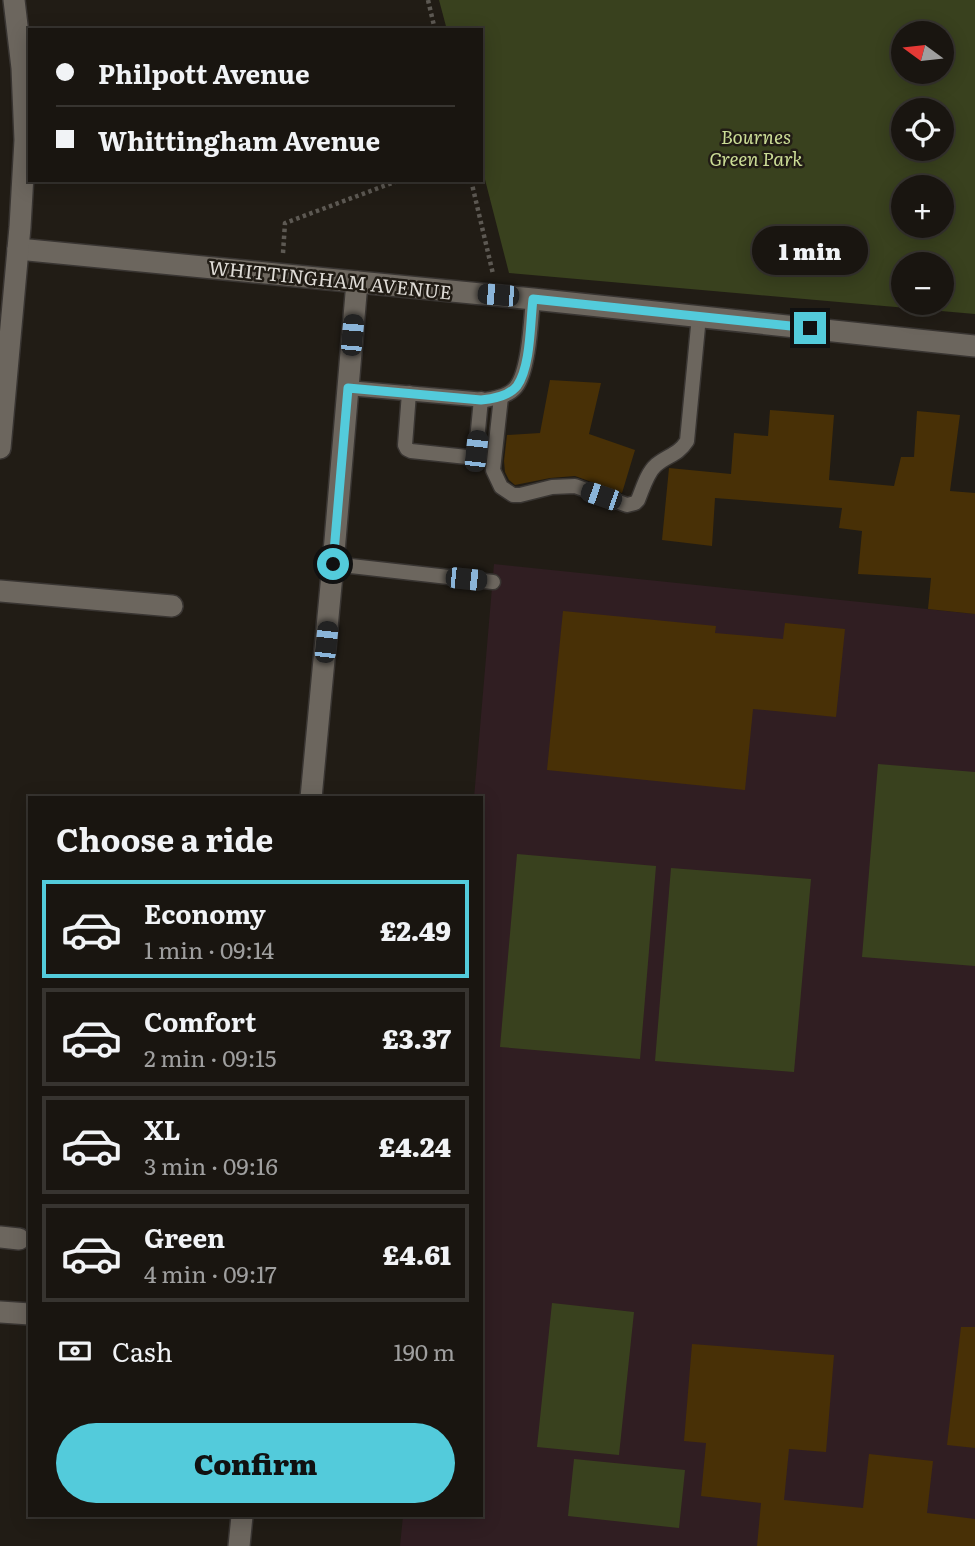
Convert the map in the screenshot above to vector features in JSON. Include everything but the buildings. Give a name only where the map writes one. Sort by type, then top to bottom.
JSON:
[{"type":"street","points":[[0,448],[18,249],[10,226],[25,140],[22,68],[14,0]]},
{"type":"street","name":"WHITTINGHAM AVENUE","points":[[18,249],[498,295],[975,346]]},
{"type":"street","points":[[311,796],[357,282]]},
{"type":"street","points":[[0,591],[172,606]]},
{"type":"street","points":[[0,1312],[28,1314]]},
{"type":"street","points":[[239,1546],[242,1517]]},
{"type":"lane","points":[[348,388],[481,400],[501,397],[516,388],[523,373],[533,299]]},
{"type":"lane","points":[[501,397],[493,470],[501,487],[513,495],[526,495],[552,486],[575,486],[627,505],[635,503],[650,471],[656,464],[681,449],[687,441],[699,316]]},
{"type":"lane","points":[[410,393],[405,445],[407,449],[467,457],[476,451],[481,400]]},
{"type":"lane","points":[[333,564],[493,582]]},
{"type":"path","points":[[428,0],[435,28]]},
{"type":"path","points":[[281,275],[285,223],[395,182]]},
{"type":"path","points":[[471,182],[498,295]]},
{"type":"shaded area","points":[[494,564],[975,614],[975,1546],[400,1546],[403,1517],[483,1517],[483,796],[474,796]]},
{"type":"green space","name":"Bournes Green Park","points":[[439,0],[975,0],[975,314],[954,312],[954,252],[891,252],[891,307],[509,273],[483,172],[483,28],[446,28]]},
{"type":"green space","points":[[878,764],[975,772],[975,966],[862,957]]},
{"type":"green space","points":[[517,854],[656,866],[640,1059],[500,1047]]},
{"type":"green space","points":[[671,868],[811,879],[794,1072],[655,1061]]},
{"type":"green space","points":[[552,1303],[634,1312],[619,1455],[537,1447]]},
{"type":"green space","points":[[574,1459],[685,1470],[679,1528],[568,1516]]},
{"type":"route","points":[[333,564],[348,388],[481,400],[502,396],[516,388],[523,373],[533,299],[810,328]]}]
